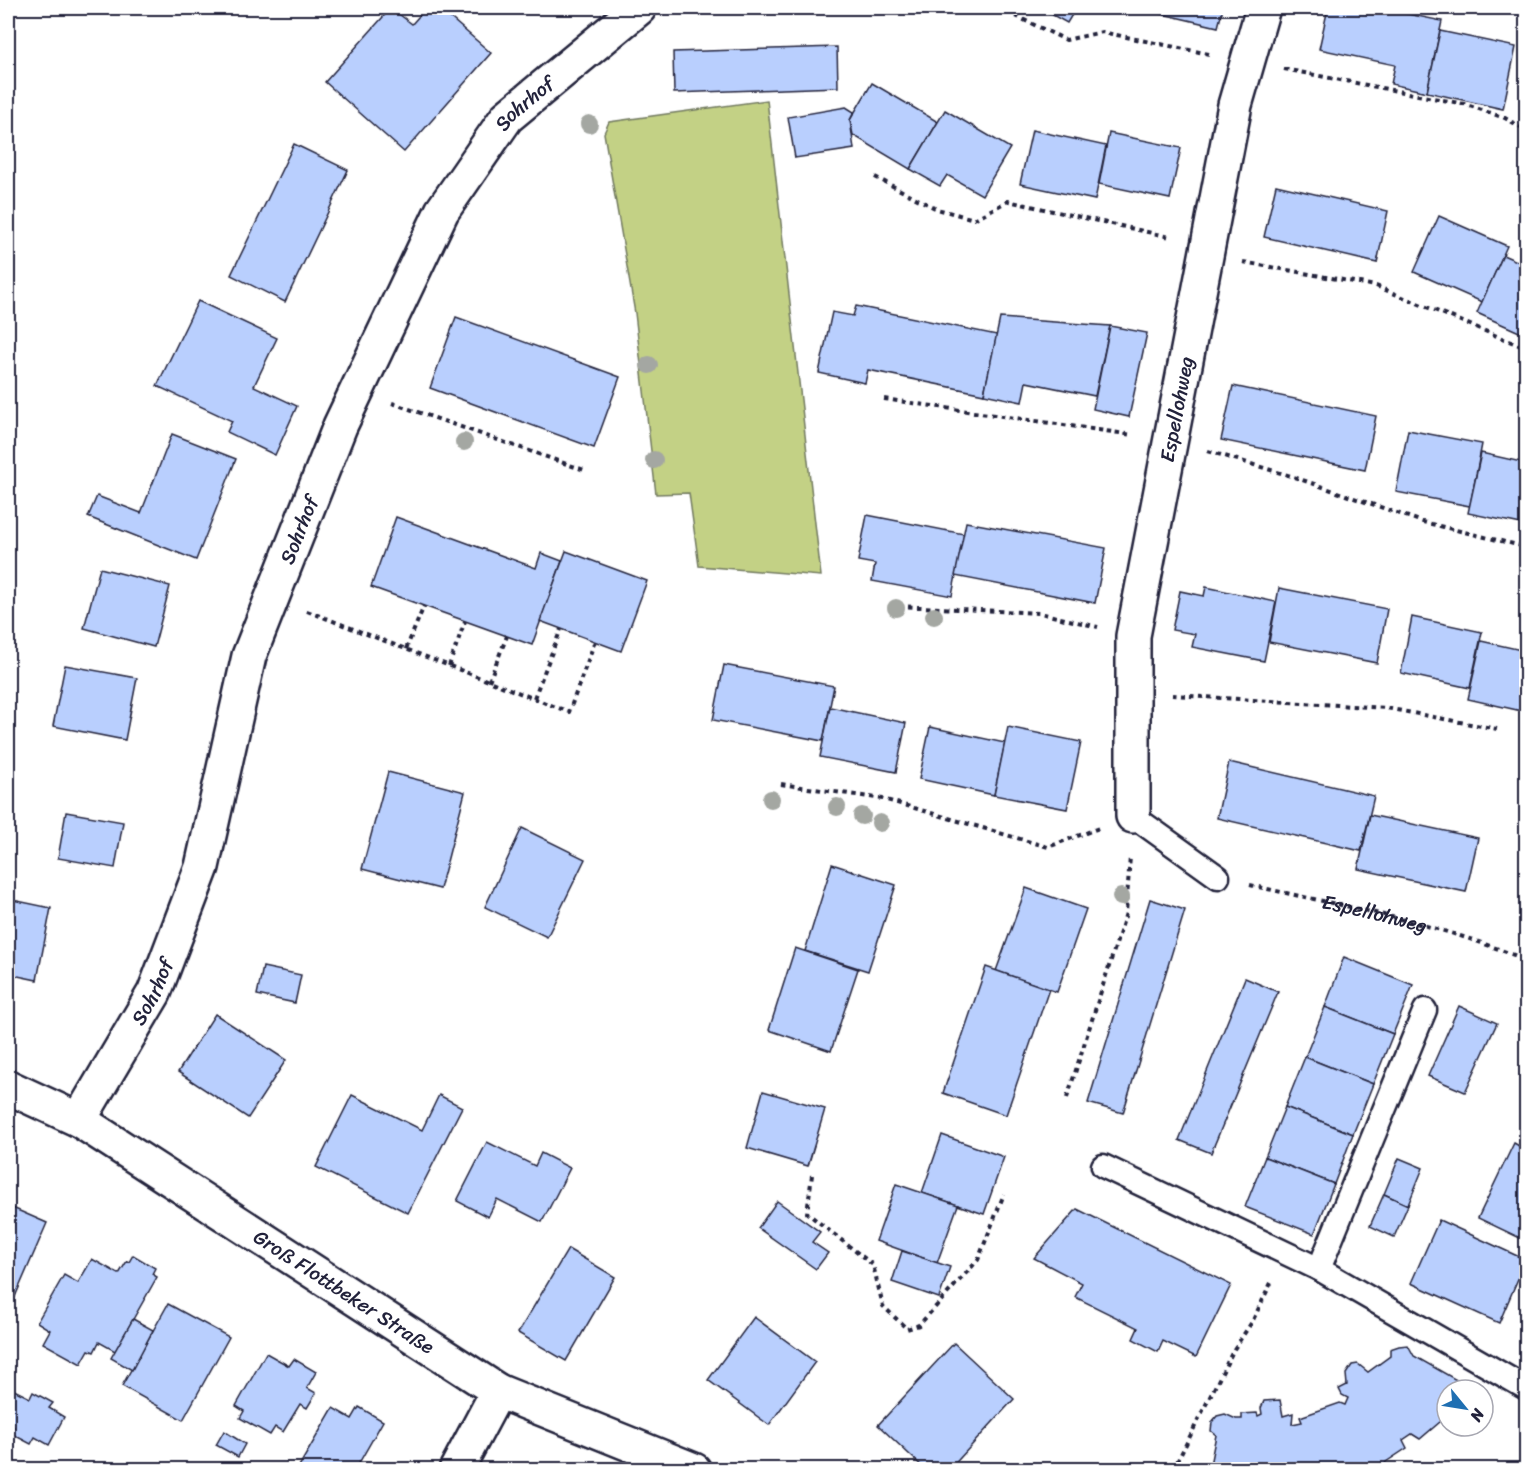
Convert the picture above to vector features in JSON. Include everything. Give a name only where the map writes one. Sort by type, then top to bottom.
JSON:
[{"type":"street","name":"Sohrhof","points":[[79,1120],[154,993],[198,877],[249,656],[340,426],[442,211],[507,117],[639,8]]},
{"type":"street","name":"Espellohweg","points":[[1133,816],[1133,636],[1235,105],[1263,8]]},
{"type":"street","name":"Groß Flottbeker Straße","points":[[8,1087],[79,1120],[498,1391],[694,1470]]},
{"type":"street","points":[[456,1470],[498,1391]]},
{"type":"lane","points":[[1133,816],[1218,877]]},
{"type":"lane","points":[[1319,1269],[1425,1010]]},
{"type":"lane","points":[[1103,1166],[1319,1269],[1527,1388]]},
{"type":"path","points":[[875,177],[937,209],[974,219],[1008,201],[1208,251],[1376,286],[1527,348]]},
{"type":"path","points":[[357,391],[584,470]]},
{"type":"path","points":[[884,399],[1170,440],[1294,477],[1423,522],[1527,547]]},
{"type":"path","points":[[273,597],[569,712],[595,641]]},
{"type":"path","points":[[406,649],[424,606]]},
{"type":"path","points":[[899,606],[1040,613],[1133,636]]},
{"type":"path","points":[[449,666],[465,621]]},
{"type":"path","points":[[534,699],[561,628]]},
{"type":"path","points":[[489,681],[507,636]]},
{"type":"path","points":[[1132,692],[1386,708],[1497,729]]},
{"type":"path","points":[[781,784],[883,799],[1048,847],[1133,816],[1126,913],[1067,1098]]},
{"type":"path","name":"Espellohweg","points":[[1218,877],[1404,921],[1499,948],[1527,960]]},
{"type":"path","points":[[812,1175],[807,1213],[873,1265],[883,1306],[907,1329],[919,1325],[978,1260],[1004,1194]]},
{"type":"path","points":[[1173,1470],[1286,1253]]},
{"type":"green space","points":[[767,100],[821,576],[699,566],[689,493],[656,494],[635,313],[604,133],[609,122]]},
{"type":"building","points":[[391,8],[412,24],[426,8],[439,8],[491,53],[404,152],[325,82]]},
{"type":"building","points":[[1040,8],[1076,8],[1067,23]]},
{"type":"building","points":[[1137,8],[1223,8],[1218,27]]},
{"type":"building","points":[[1328,8],[1379,8],[1442,21],[1427,92],[1391,84],[1395,65],[1319,49]]},
{"type":"building","points":[[1440,31],[1516,47],[1503,109],[1427,92]]},
{"type":"building","points":[[837,47],[838,87],[674,93],[673,52]]},
{"type":"building","points":[[872,83],[938,122],[910,169],[853,135],[850,120]]},
{"type":"building","points":[[846,107],[854,112],[850,120],[854,149],[795,158],[788,117]]},
{"type":"building","points":[[945,110],[1010,148],[982,195],[947,175],[940,186],[910,169]]},
{"type":"building","points":[[1032,130],[1106,146],[1095,200],[1020,184]]},
{"type":"building","points":[[1109,133],[1181,148],[1170,199],[1099,184]]},
{"type":"building","points":[[294,144],[348,170],[285,302],[231,275]]},
{"type":"building","points":[[1276,185],[1388,211],[1377,263],[1264,237]]},
{"type":"building","points":[[1439,216],[1507,246],[1482,302],[1414,272]]},
{"type":"building","points":[[1503,255],[1526,265],[1526,335],[1477,313]]},
{"type":"building","points":[[198,301],[277,338],[254,386],[297,406],[275,455],[227,432],[232,421],[157,386]]},
{"type":"building","points":[[856,306],[997,335],[984,394],[868,370],[865,383],[819,373],[832,312],[853,316]]},
{"type":"building","points":[[456,317],[620,377],[594,448],[430,388]]},
{"type":"building","points":[[1000,318],[1110,326],[1095,396],[1026,382],[1022,402],[984,394]]},
{"type":"building","points":[[1110,326],[1147,333],[1129,417],[1093,409]]},
{"type":"building","points":[[1233,386],[1376,416],[1365,470],[1221,440]]},
{"type":"building","points":[[1408,430],[1482,444],[1470,506],[1396,492]]},
{"type":"building","points":[[172,434],[236,459],[196,560],[88,517],[97,496],[141,513]]},
{"type":"building","points":[[1481,453],[1526,463],[1526,525],[1468,513]]},
{"type":"building","points":[[867,515],[964,534],[952,596],[872,581],[875,564],[858,561]]},
{"type":"building","points":[[396,517],[536,568],[541,553],[562,561],[532,645],[371,587]]},
{"type":"building","points":[[966,522],[1106,548],[1095,603],[955,576]]},
{"type":"building","points":[[566,551],[647,581],[621,651],[540,621]]},
{"type":"building","points":[[100,568],[170,586],[154,647],[84,628]]},
{"type":"building","points":[[1206,587],[1276,602],[1264,661],[1192,647],[1195,634],[1172,630],[1180,591],[1204,596]]},
{"type":"building","points":[[1279,588],[1387,609],[1377,663],[1269,642]]},
{"type":"building","points":[[1412,617],[1482,632],[1470,688],[1401,673]]},
{"type":"building","points":[[1481,641],[1526,651],[1526,712],[1468,699]]},
{"type":"building","points":[[65,665],[137,678],[125,740],[53,726]]},
{"type":"building","points":[[724,665],[834,686],[823,741],[713,720]]},
{"type":"building","points":[[830,707],[906,723],[896,772],[820,757]]},
{"type":"building","points":[[930,727],[1005,743],[994,795],[919,779]]},
{"type":"building","points":[[1008,727],[1081,742],[1067,809],[994,795]]},
{"type":"building","points":[[1229,762],[1374,796],[1361,851],[1217,818]]},
{"type":"building","points":[[388,772],[465,792],[440,889],[362,869]]},
{"type":"building","points":[[66,812],[123,822],[115,868],[58,858]]},
{"type":"building","points":[[1370,815],[1478,838],[1466,892],[1358,869]]},
{"type":"building","points":[[522,828],[585,859],[547,937],[485,907]]},
{"type":"building","points":[[832,864],[896,885],[868,971],[805,951]]},
{"type":"building","points":[[1026,888],[1086,909],[1057,992],[996,971]]},
{"type":"building","points":[[8,899],[51,908],[37,980],[8,974]]},
{"type":"building","points":[[1150,899],[1185,910],[1123,1113],[1088,1103]]},
{"type":"building","points":[[795,948],[858,969],[831,1051],[769,1030]]},
{"type":"building","points":[[1344,957],[1413,985],[1393,1034],[1325,1007]]},
{"type":"building","points":[[263,967],[301,975],[295,1003],[257,995]]},
{"type":"building","points":[[986,967],[1049,989],[1006,1115],[943,1093]]},
{"type":"building","points":[[1245,978],[1278,992],[1211,1153],[1179,1140]]},
{"type":"building","points":[[1459,1006],[1497,1023],[1465,1092],[1428,1076]]},
{"type":"building","points":[[1325,1007],[1393,1034],[1373,1084],[1305,1057]]},
{"type":"building","points":[[215,1014],[286,1060],[248,1118],[178,1072]]},
{"type":"building","points":[[1305,1057],[1373,1084],[1353,1134],[1285,1107]]},
{"type":"building","points":[[763,1091],[825,1109],[808,1166],[747,1148]]},
{"type":"building","points":[[352,1095],[422,1130],[439,1095],[462,1107],[408,1213],[316,1167]]},
{"type":"building","points":[[1285,1107],[1353,1134],[1334,1184],[1265,1157]]},
{"type":"building","points":[[942,1135],[1004,1157],[984,1214],[922,1193]]},
{"type":"building","points":[[487,1142],[535,1166],[541,1153],[570,1168],[542,1222],[497,1199],[488,1217],[457,1201]]},
{"type":"building","points":[[1514,1143],[1526,1150],[1526,1230],[1522,1239],[1478,1218]]},
{"type":"building","points":[[1265,1157],[1334,1184],[1314,1234],[1245,1207]]},
{"type":"building","points":[[1399,1158],[1423,1168],[1408,1205],[1384,1194]]},
{"type":"building","points":[[896,1184],[958,1205],[937,1263],[876,1241]]},
{"type":"building","points":[[1384,1194],[1408,1205],[1394,1237],[1370,1226]]},
{"type":"building","points":[[777,1201],[820,1232],[812,1242],[828,1253],[816,1269],[758,1228]]},
{"type":"building","points":[[8,1206],[47,1223],[8,1313]]},
{"type":"building","points":[[1077,1209],[1231,1285],[1196,1357],[1163,1341],[1158,1352],[1133,1339],[1138,1328],[1075,1297],[1082,1283],[1034,1258]]},
{"type":"building","points":[[1439,1220],[1526,1260],[1499,1323],[1411,1283]]},
{"type":"building","points":[[568,1249],[615,1277],[566,1361],[518,1333]]},
{"type":"building","points":[[902,1251],[950,1267],[939,1298],[892,1282]]},
{"type":"building","points":[[133,1255],[155,1268],[152,1274],[157,1277],[115,1351],[99,1342],[94,1352],[89,1350],[81,1364],[43,1343],[50,1330],[37,1322],[64,1275],[78,1283],[92,1259],[119,1274]]},
{"type":"building","points":[[168,1304],[229,1337],[183,1420],[122,1386]]},
{"type":"building","points":[[754,1317],[815,1362],[769,1425],[708,1380]]},
{"type":"building","points":[[133,1319],[153,1330],[132,1370],[111,1358]]},
{"type":"building","points":[[954,1343],[1014,1399],[949,1470],[926,1470],[878,1425]]},
{"type":"building","points":[[1408,1345],[1414,1356],[1453,1378],[1435,1378],[1435,1426],[1420,1439],[1412,1434],[1403,1440],[1407,1448],[1386,1462],[1381,1470],[1209,1470],[1216,1435],[1211,1431],[1212,1422],[1217,1416],[1225,1414],[1242,1419],[1242,1414],[1257,1413],[1258,1416],[1262,1414],[1261,1408],[1264,1401],[1280,1400],[1283,1416],[1293,1413],[1292,1424],[1302,1422],[1300,1417],[1340,1403],[1345,1405],[1348,1398],[1342,1395],[1339,1389],[1347,1385],[1346,1374],[1352,1365],[1358,1364],[1368,1372],[1390,1356],[1390,1349]]},
{"type":"building","points":[[266,1353],[289,1366],[294,1359],[316,1372],[307,1388],[316,1393],[307,1408],[300,1404],[283,1432],[275,1427],[270,1435],[240,1418],[244,1411],[236,1406]]},
{"type":"building","points":[[12,1389],[30,1398],[33,1392],[53,1403],[49,1408],[64,1417],[49,1445],[35,1437],[31,1444],[10,1433],[14,1427],[8,1424],[8,1397]]},
{"type":"building","points":[[359,1407],[383,1421],[355,1470],[301,1470],[298,1468],[333,1408],[352,1419]]},
{"type":"building","points":[[224,1431],[245,1444],[238,1457],[216,1445]]}]
